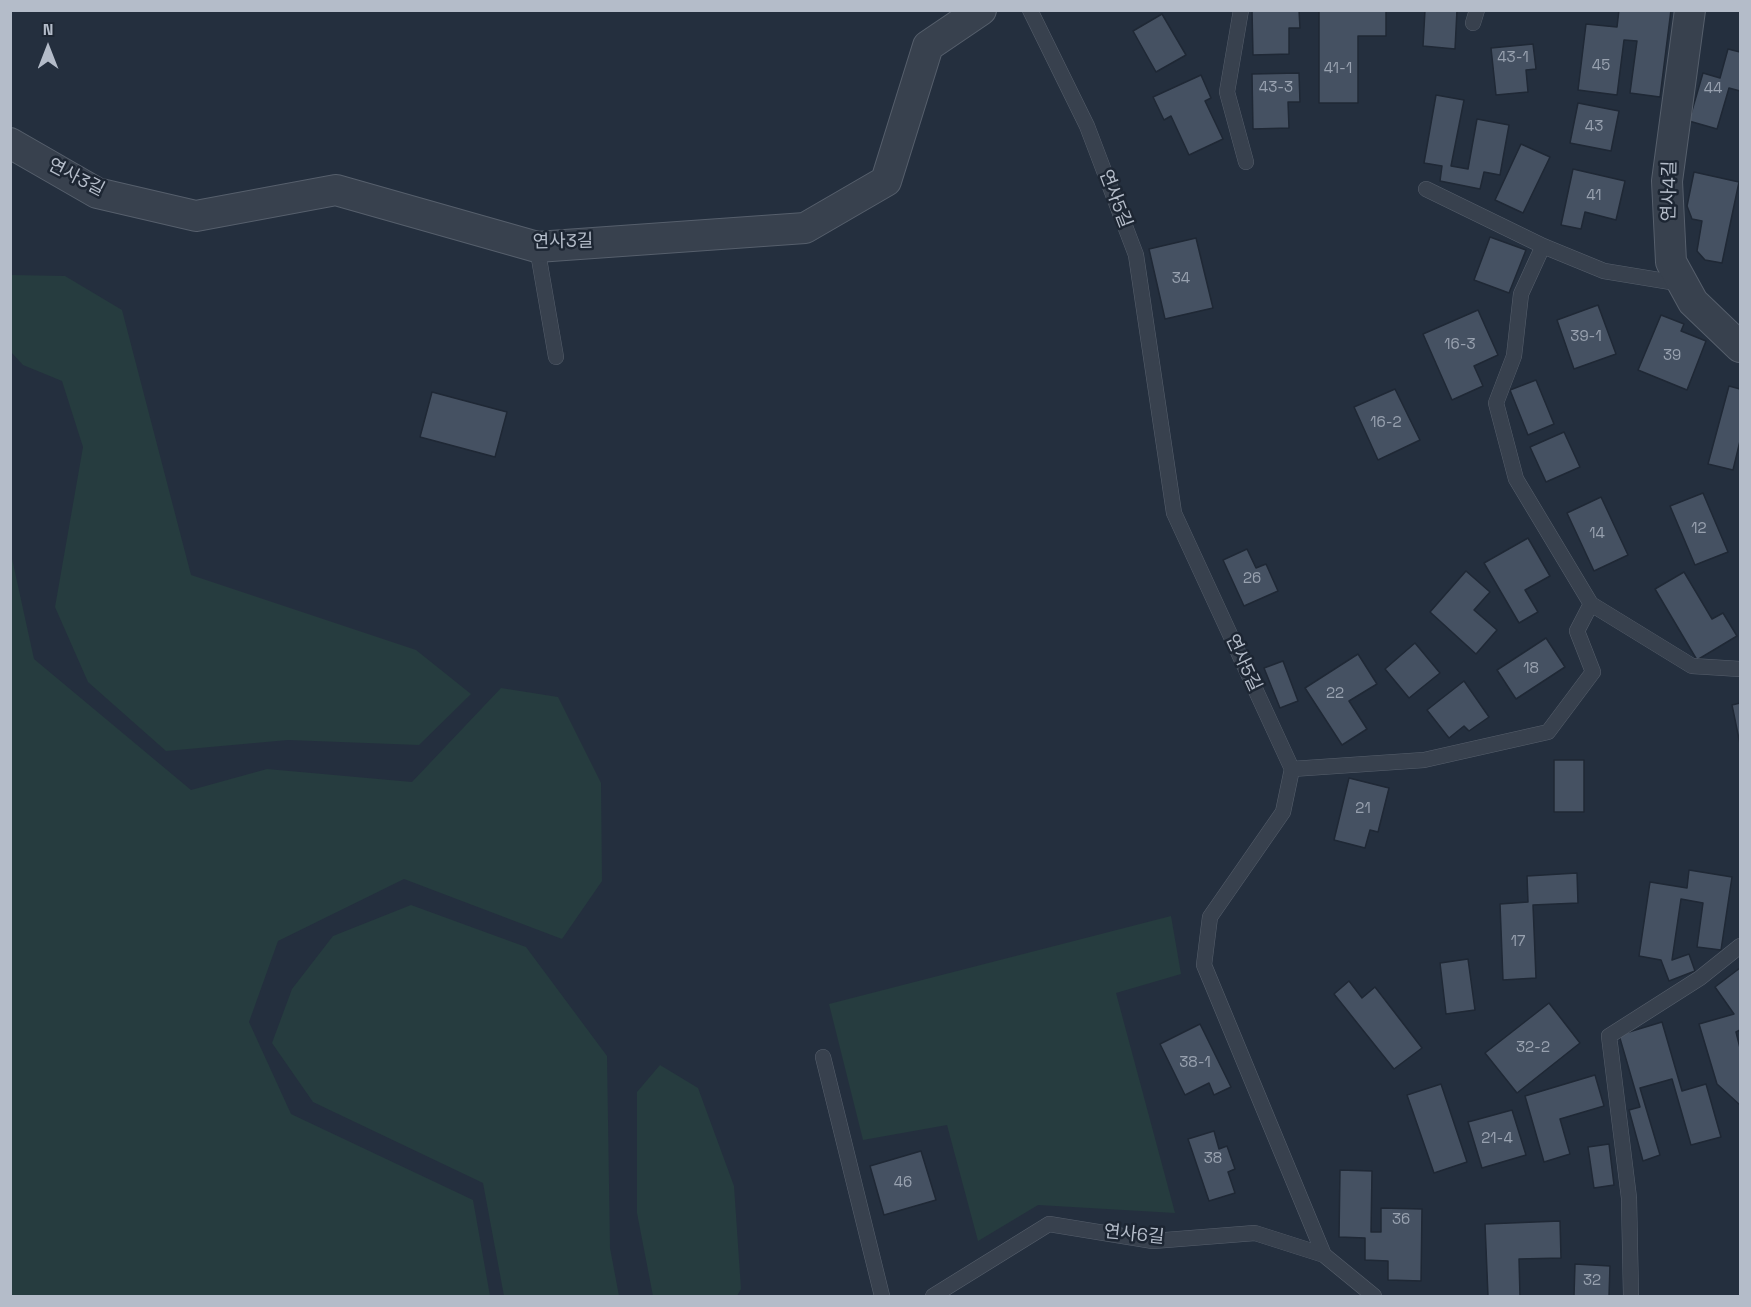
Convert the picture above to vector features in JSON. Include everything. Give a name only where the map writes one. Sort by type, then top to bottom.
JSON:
[{"type":"street","name":"연사3길","points":[[10,143],[97,193],[196,216],[336,190],[537,247],[805,228],[886,181],[928,46],[981,10]]},
{"type":"street","name":"연사4길","points":[[1690,10],[1667,181],[1671,262],[1693,302],[1740,347]]},
{"type":"lane","name":"연사5길","points":[[1030,10],[1087,126],[1136,255],[1174,513],[1292,769]]},
{"type":"lane","points":[[1241,10],[1227,92],[1246,162]]},
{"type":"lane","points":[[1426,189],[1543,246],[1604,271],[1683,284]]},
{"type":"lane","points":[[1543,246],[1521,294],[1514,356],[1496,402],[1516,479],[1591,604],[1692,666],[1740,669]]},
{"type":"lane","points":[[537,247],[556,357]]},
{"type":"lane","points":[[1324,1255],[1204,965],[1210,918],[1283,812],[1292,769],[1424,760],[1548,732],[1593,672],[1576,631],[1591,604]]},
{"type":"lane","points":[[1631,1296],[1629,1198],[1609,1036],[1700,978],[1740,946]]},
{"type":"lane","points":[[823,1057],[882,1296]]},
{"type":"lane","name":"연사6길","points":[[933,1296],[1049,1224],[1153,1241],[1255,1233],[1324,1255],[1374,1296]]},
{"type":"green space","points":[[11,275],[65,276],[122,310],[191,575],[416,650],[471,694],[419,745],[288,740],[166,751],[88,682],[55,607],[83,447],[62,381],[23,365],[11,352]]},
{"type":"green space","points":[[11,554],[34,659],[191,790],[267,769],[412,782],[501,688],[558,697],[601,783],[602,881],[562,939],[404,879],[278,941],[249,1022],[291,1114],[473,1200],[490,1296],[11,1296]]},
{"type":"green space","points":[[411,905],[526,947],[607,1056],[610,1248],[619,1296],[504,1296],[483,1183],[313,1102],[272,1043],[292,989],[333,936]]},
{"type":"green space","points":[[1171,916],[1181,974],[1116,993],[1175,1213],[1038,1205],[978,1241],[947,1125],[863,1140],[829,1004]]},
{"type":"green space","points":[[660,1065],[698,1088],[734,1186],[741,1289],[737,1296],[653,1296],[637,1213],[637,1092]]},
{"type":"building","points":[[1252,10],[1299,10],[1300,28],[1289,28],[1289,54],[1253,55]]},
{"type":"building","points":[[1319,10],[1386,10],[1386,36],[1358,36],[1358,103],[1319,103]]},
{"type":"building","points":[[1425,10],[1457,10],[1455,49],[1423,46]]},
{"type":"building","points":[[1619,10],[1671,10],[1660,97],[1630,93],[1637,41],[1624,40],[1617,95],[1578,90],[1586,24],[1617,27]]},
{"type":"building","points":[[1162,14],[1186,55],[1156,72],[1133,31]]},
{"type":"building","points":[[1533,44],[1536,69],[1526,70],[1528,92],[1496,95],[1491,48]]},
{"type":"building","points":[[1728,49],[1740,52],[1740,91],[1729,88],[1717,129],[1689,121],[1703,73],[1720,78]]},
{"type":"building","points":[[1299,73],[1300,102],[1288,102],[1289,128],[1253,129],[1252,74]]},
{"type":"building","points":[[1201,75],[1211,98],[1205,101],[1223,139],[1189,155],[1171,116],[1164,120],[1153,97]]},
{"type":"building","points":[[1436,95],[1464,100],[1451,166],[1468,169],[1477,119],[1509,125],[1500,175],[1484,172],[1480,189],[1440,181],[1442,166],[1424,163]]},
{"type":"building","points":[[1578,103],[1619,111],[1611,151],[1570,143]]},
{"type":"building","points":[[1521,144],[1550,157],[1523,213],[1495,200]]},
{"type":"building","points":[[1573,169],[1625,181],[1616,220],[1585,212],[1581,229],[1561,225]]},
{"type":"building","points":[[1694,172],[1739,182],[1722,263],[1705,260],[1697,251],[1702,221],[1692,219],[1687,206]]},
{"type":"building","points":[[1490,237],[1526,250],[1509,293],[1474,280]]},
{"type":"building","points":[[1196,238],[1213,308],[1165,319],[1149,249]]},
{"type":"building","points":[[1598,305],[1616,354],[1574,369],[1557,320]]},
{"type":"building","points":[[1478,310],[1498,355],[1474,366],[1483,386],[1452,400],[1423,334]]},
{"type":"building","points":[[1661,315],[1684,324],[1681,331],[1706,341],[1687,390],[1638,370]]},
{"type":"building","points":[[1536,380],[1554,424],[1528,435],[1510,390]]},
{"type":"building","points":[[1729,386],[1740,389],[1740,441],[1733,470],[1708,464]]},
{"type":"building","points":[[1395,389],[1420,440],[1378,460],[1354,407]]},
{"type":"building","points":[[432,392],[507,412],[495,457],[420,437]]},
{"type":"building","points":[[1564,432],[1580,467],[1546,482],[1530,447]]},
{"type":"building","points":[[1703,493],[1728,552],[1695,565],[1670,506]]},
{"type":"building","points":[[1601,497],[1628,555],[1594,571],[1567,513]]},
{"type":"building","points":[[1528,538],[1550,576],[1525,590],[1538,612],[1519,623],[1484,563]]},
{"type":"building","points":[[1247,549],[1256,568],[1266,564],[1278,591],[1244,606],[1223,560]]},
{"type":"building","points":[[1466,571],[1490,592],[1474,610],[1497,630],[1476,654],[1430,612]]},
{"type":"building","points":[[1684,572],[1712,619],[1723,613],[1737,636],[1697,660],[1655,589]]},
{"type":"building","points":[[1546,638],[1565,667],[1516,699],[1497,670]]},
{"type":"building","points":[[1415,643],[1440,673],[1409,698],[1385,669]]},
{"type":"building","points":[[1358,654],[1377,684],[1349,701],[1367,729],[1342,745],[1305,688]]},
{"type":"building","points":[[1283,661],[1298,701],[1280,708],[1264,668]]},
{"type":"building","points":[[1464,681],[1489,717],[1469,731],[1464,726],[1449,738],[1427,710]]},
{"type":"building","points":[[1740,703],[1740,744],[1732,705]]},
{"type":"building","points":[[1554,760],[1584,760],[1584,812],[1554,812]]},
{"type":"building","points":[[1349,778],[1389,788],[1378,832],[1370,830],[1365,848],[1334,840]]},
{"type":"building","points":[[1689,870],[1732,877],[1721,950],[1697,947],[1703,903],[1681,899],[1672,960],[1689,954],[1695,971],[1669,981],[1661,960],[1639,956],[1650,882],[1687,888]]},
{"type":"building","points":[[1577,873],[1578,903],[1533,905],[1536,978],[1503,980],[1500,904],[1528,902],[1527,876]]},
{"type":"building","points":[[1468,959],[1475,1010],[1446,1014],[1440,963]]},
{"type":"building","points":[[1740,968],[1740,1030],[1736,1032],[1740,1048],[1740,1105],[1717,1084],[1699,1024],[1734,1014],[1715,987]]},
{"type":"building","points":[[1349,981],[1362,998],[1375,987],[1422,1048],[1394,1069],[1334,994]]},
{"type":"building","points":[[1549,1003],[1580,1043],[1517,1093],[1485,1053]]},
{"type":"building","points":[[1662,1022],[1682,1091],[1706,1084],[1721,1137],[1691,1145],[1672,1079],[1640,1088],[1660,1155],[1643,1161],[1629,1110],[1640,1107],[1619,1035]]},
{"type":"building","points":[[1200,1024],[1231,1087],[1214,1095],[1209,1083],[1185,1095],[1160,1044]]},
{"type":"building","points":[[1595,1075],[1604,1106],[1560,1119],[1570,1154],[1544,1162],[1525,1096]]},
{"type":"building","points":[[1441,1084],[1467,1162],[1434,1173],[1407,1095]]},
{"type":"building","points":[[1512,1110],[1526,1155],[1482,1168],[1468,1122]]},
{"type":"building","points":[[1214,1131],[1219,1149],[1227,1146],[1235,1169],[1228,1172],[1235,1193],[1209,1201],[1188,1139]]},
{"type":"building","points":[[1609,1144],[1614,1185],[1594,1188],[1588,1147]]},
{"type":"building","points":[[921,1151],[936,1200],[884,1215],[870,1166]]},
{"type":"building","points":[[1340,1170],[1372,1171],[1371,1232],[1381,1232],[1381,1208],[1422,1209],[1421,1281],[1388,1280],[1388,1261],[1365,1260],[1365,1238],[1339,1237]]},
{"type":"building","points":[[1560,1221],[1561,1258],[1519,1259],[1520,1296],[1488,1296],[1485,1224]]},
{"type":"building","points":[[1575,1264],[1610,1266],[1609,1296],[1574,1296]]}]
